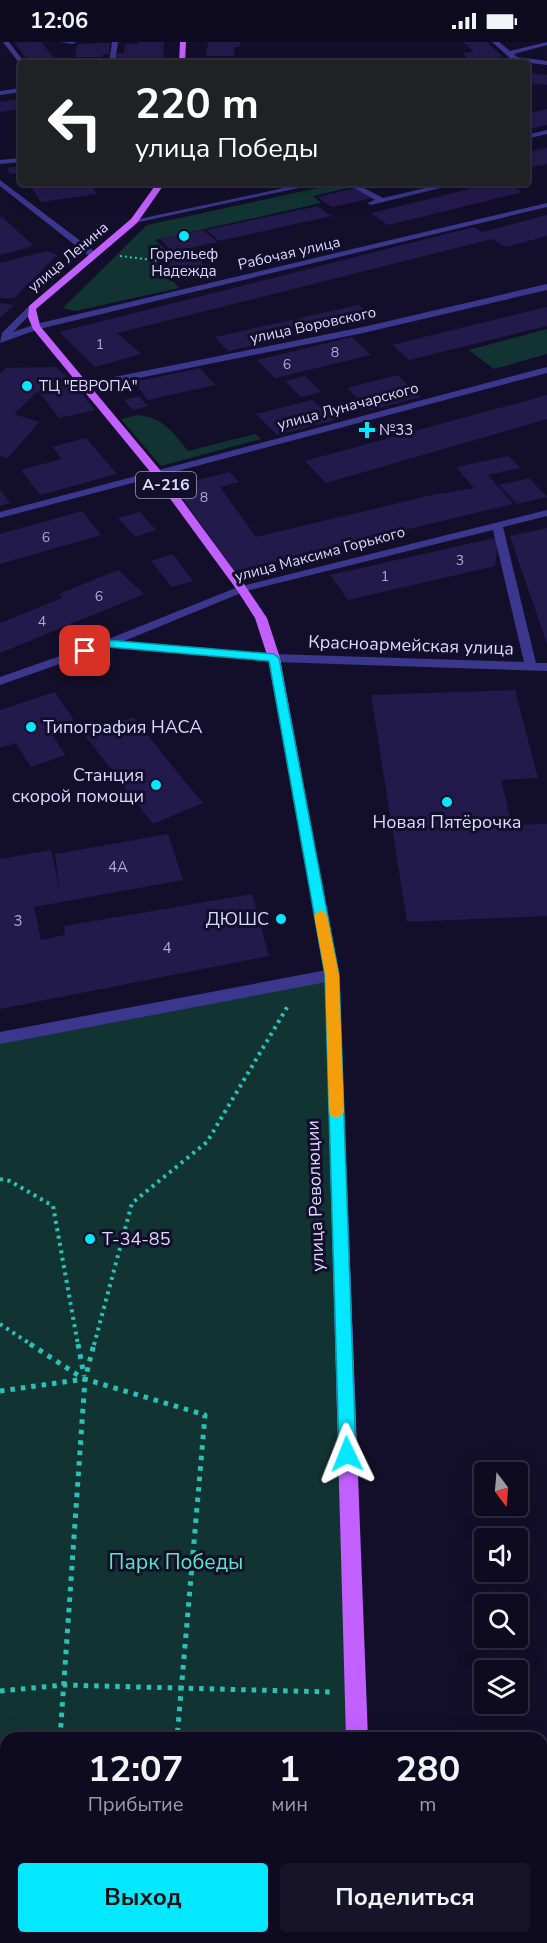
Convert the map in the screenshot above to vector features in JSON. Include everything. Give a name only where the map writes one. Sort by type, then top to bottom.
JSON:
[{"type":"main road","points":[[182,60],[183,42]]},
{"type":"main road","name":"улица Ленина","points":[[36,327],[32,308],[134,221],[159,186]]},
{"type":"main road","name":"А-216","points":[[36,327],[156,472],[242,589],[261,618],[274,658]]},
{"type":"main road","name":"улица Революции","points":[[274,658],[332,975],[357,1732]]},
{"type":"street","points":[[6,42],[20,60]]},
{"type":"street","points":[[63,42],[73,42]]},
{"type":"street","points":[[112,60],[115,42]]},
{"type":"street","points":[[495,42],[515,60]]},
{"type":"street","points":[[508,54],[540,44]]},
{"type":"street","points":[[530,61],[547,63]]},
{"type":"street","points":[[0,93],[18,90]]},
{"type":"street","points":[[530,136],[547,132]]},
{"type":"street","points":[[0,162],[18,160]]},
{"type":"street","points":[[0,182],[92,255]]},
{"type":"street","points":[[134,221],[303,186]]},
{"type":"street","points":[[355,186],[381,200]]},
{"type":"street","points":[[370,203],[444,186]]},
{"type":"street","name":"Рабочая улица","points":[[36,327],[547,205]]},
{"type":"street","name":"улица Воровского","points":[[84,386],[363,330],[547,287]]},
{"type":"street","points":[[0,339],[32,308]]},
{"type":"street","points":[[0,339],[36,327]]},
{"type":"street","name":"улица Луначарского","points":[[0,515],[547,370]]},
{"type":"street","name":"улица Максима Горького","points":[[0,681],[107,643],[242,589],[547,513]]},
{"type":"street","points":[[497,524],[531,667]]},
{"type":"street","name":"Красноармейская улица","points":[[107,643],[274,658],[547,667]]},
{"type":"street","points":[[0,1038],[332,975]]},
{"type":"path","points":[[118,256],[161,261]]},
{"type":"path","points":[[60,1732],[85,1379],[132,1203],[207,1142],[304,980]]},
{"type":"path","points":[[0,1179],[10,1181],[53,1206],[85,1379]]},
{"type":"path","points":[[0,1324],[85,1379],[206,1415],[178,1732]]},
{"type":"path","points":[[0,1391],[85,1379]]},
{"type":"path","points":[[0,1691],[64,1685],[355,1693]]},
{"type":"green space","points":[[327,186],[352,187],[313,196],[321,203],[155,240],[169,253],[152,257],[179,288],[75,311],[63,308],[147,225]]},
{"type":"green space","points":[[547,329],[547,354],[494,369],[469,350]]},
{"type":"green space","points":[[137,415],[161,422],[188,451],[255,434],[261,439],[161,466],[121,419]]},
{"type":"green space","name":"Парк Победы","points":[[332,975],[357,1732],[0,1732],[0,1038]]},
{"type":"building","points":[[14,42],[41,42],[56,60],[28,60]]},
{"type":"building","points":[[138,42],[164,42],[163,58],[137,60],[116,57],[117,53],[124,53],[125,44],[138,44]]},
{"type":"building","points":[[208,42],[240,42],[240,47],[235,47],[234,56],[206,56]]},
{"type":"building","points":[[463,42],[487,42],[503,57],[469,60],[462,53],[474,52]]},
{"type":"building","points":[[110,43],[109,54],[102,55],[102,57],[75,57],[77,44]]},
{"type":"building","points":[[530,73],[547,75],[547,85],[530,83]]},
{"type":"building","points":[[18,99],[18,109],[0,112],[0,102]]},
{"type":"building","points":[[547,109],[547,125],[530,129],[530,113]]},
{"type":"building","points":[[547,148],[547,164],[530,167],[530,151]]},
{"type":"building","points":[[18,166],[18,173],[10,174],[7,168]]},
{"type":"building","points":[[31,186],[92,186],[97,194],[41,202]]},
{"type":"building","points":[[482,186],[513,186],[522,192],[388,225],[371,213]]},
{"type":"building","points":[[356,188],[371,198],[332,207],[317,197]]},
{"type":"building","points":[[318,206],[331,216],[219,241],[206,230]]},
{"type":"building","points":[[547,215],[547,236],[506,247],[492,239],[117,333],[141,354],[95,367],[59,332],[474,227],[482,232]]},
{"type":"building","points":[[0,217],[2,217],[34,246],[0,255]]},
{"type":"building","points":[[203,230],[217,242],[174,252],[160,239]]},
{"type":"building","points":[[47,251],[57,255],[14,298],[0,298],[0,263]]},
{"type":"building","points":[[189,251],[211,271],[179,278],[157,258]]},
{"type":"building","points":[[0,303],[14,305],[0,318]]},
{"type":"building","points":[[359,305],[374,318],[228,351],[215,337]]},
{"type":"building","points":[[547,307],[547,326],[409,360],[392,345]]},
{"type":"building","points":[[352,337],[371,355],[275,378],[257,360]]},
{"type":"building","points":[[56,367],[72,381],[95,410],[59,418],[38,391],[14,414],[39,422],[8,458],[0,456],[0,374],[6,368]]},
{"type":"building","points":[[200,368],[215,385],[148,400],[134,382]]},
{"type":"building","points":[[397,375],[421,397],[370,410],[347,388]]},
{"type":"building","points":[[305,376],[321,392],[301,397],[285,381]]},
{"type":"building","points":[[547,395],[547,419],[326,483],[305,461]]},
{"type":"building","points":[[139,396],[148,406],[133,410],[124,400]]},
{"type":"building","points":[[312,400],[335,420],[277,435],[256,414]]},
{"type":"building","points":[[86,438],[117,474],[40,495],[21,470],[62,459],[52,447]]},
{"type":"building","points":[[509,456],[520,468],[488,475],[513,504],[234,571],[174,486],[230,472],[239,482],[220,487],[256,537],[432,495],[474,488],[456,467]]},
{"type":"building","points":[[529,478],[547,497],[517,504],[499,485]]},
{"type":"building","points":[[0,490],[10,503],[0,506]]},
{"type":"building","points":[[82,511],[101,535],[0,564],[0,534]]},
{"type":"building","points":[[140,512],[156,530],[135,537],[118,518]]},
{"type":"building","points":[[547,528],[547,644],[510,536]]},
{"type":"building","points":[[499,537],[495,566],[348,600],[330,575]]},
{"type":"building","points":[[173,554],[193,581],[172,587],[151,561]]},
{"type":"building","points":[[118,570],[144,594],[0,653],[0,623],[62,598],[59,594]]},
{"type":"building","name":"Новая Пятёрочка","points":[[515,690],[538,778],[501,780],[512,825],[547,824],[547,916],[407,922],[371,695]]},
{"type":"building","name":"Типография НАСА","points":[[55,692],[75,722],[50,731],[65,755],[31,767],[16,743],[0,748],[0,710]]},
{"type":"building","name":"Станция скорой помощи","points":[[133,717],[203,803],[153,824],[85,735]]},
{"type":"building","points":[[168,834],[183,880],[34,907],[41,940],[65,935],[64,926],[252,894],[269,956],[0,1009],[0,859],[51,850],[60,892],[55,854]]},
{"type":"slow traffic","points":[[321,915],[332,975],[336,1112]]},
{"type":"place","name":"Горельеф Надежда","points":[[184,236]]},
{"type":"place","name":"ТЦ \"ЕВРОПА\"","points":[[27,386]]},
{"type":"place","name":"№33","points":[[367,430]]},
{"type":"place","name":"Типография НАСА","points":[[31,727]]},
{"type":"place","name":"Станция скорой помощи","points":[[156,785]]},
{"type":"place","name":"Новая Пятёрочка","points":[[447,802]]},
{"type":"place","name":"ДЮШС","points":[[281,919]]},
{"type":"place","name":"Т-34-85","points":[[90,1239]]},
{"type":"route","points":[[85,651],[107,643],[274,658],[332,975],[347,1454]]}]
